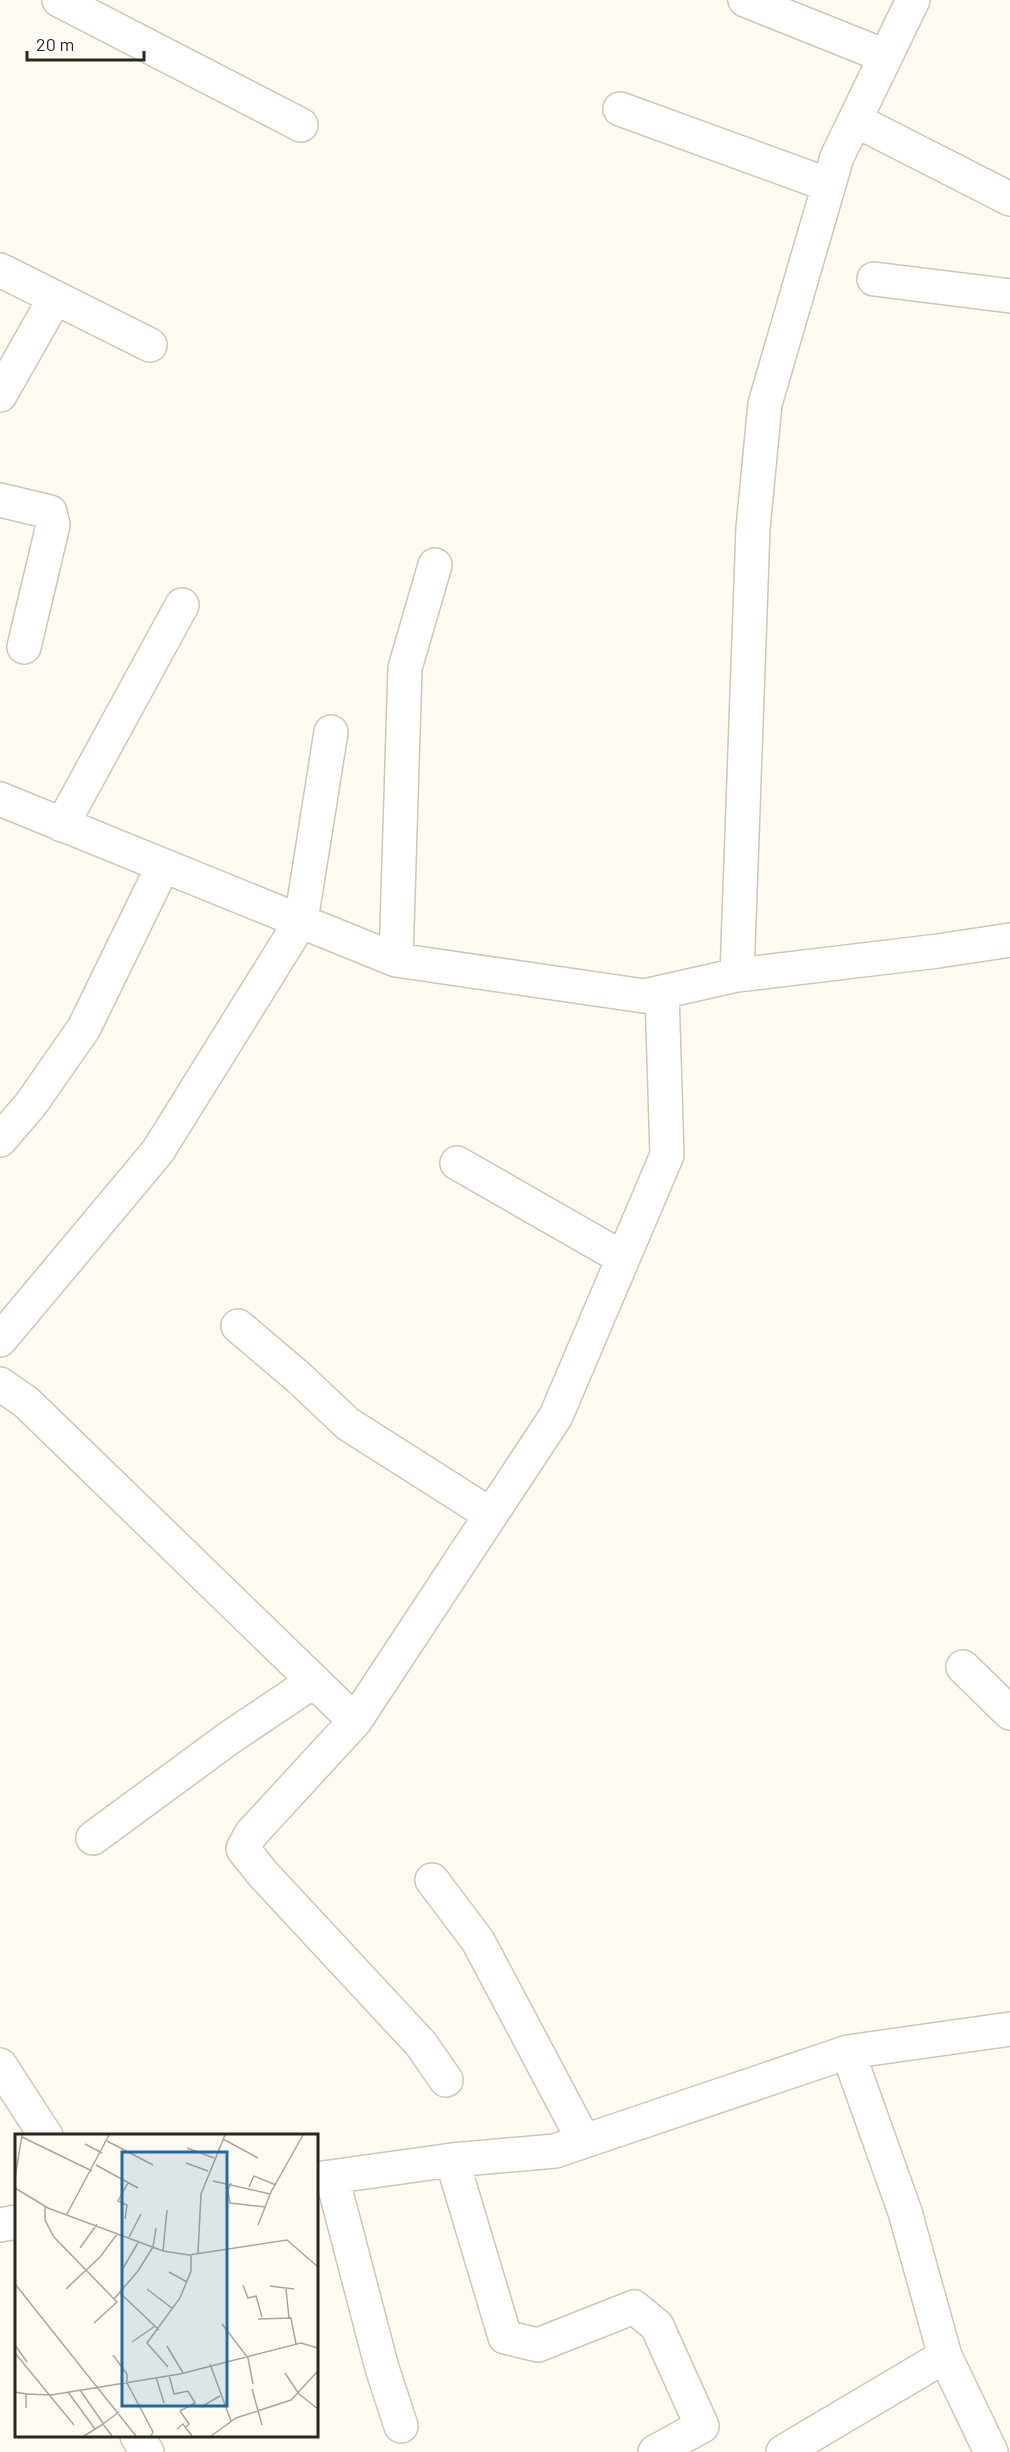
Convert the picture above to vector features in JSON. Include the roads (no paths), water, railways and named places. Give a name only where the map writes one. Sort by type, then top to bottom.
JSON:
[{"type":"street","points":[[59,0],[302,125]]},
{"type":"street","points":[[745,0],[885,56]]},
{"type":"street","points":[[737,975],[753,528],[765,404],[837,157],[913,0]]},
{"type":"street","points":[[620,109],[829,185]]},
{"type":"street","points":[[855,120],[1010,199]]},
{"type":"street","points":[[0,270],[150,345]]},
{"type":"street","points":[[874,279],[1010,296]]},
{"type":"street","points":[[0,395],[55,298]]},
{"type":"street","points":[[0,500],[50,512],[53,525],[24,647]]},
{"type":"street","points":[[396,960],[405,668],[435,565]]},
{"type":"street","points":[[62,825],[182,605]]},
{"type":"street","points":[[0,1340],[158,1151],[301,921],[331,732]]},
{"type":"street","points":[[0,799],[396,960],[644,996],[737,975],[1010,940]]},
{"type":"street","points":[[0,1140],[31,1104],[84,1028],[163,866]]},
{"type":"street","points":[[446,2080],[421,2044],[262,1874],[243,1849],[251,1834],[355,1721],[556,1416],[667,1155],[662,993]]},
{"type":"street","points":[[457,1163],[623,1258]]},
{"type":"street","points":[[238,1326],[297,1376],[348,1424],[491,1515]]},
{"type":"street","points":[[0,1383],[26,1402],[355,1721]]},
{"type":"street","points":[[963,1667],[1010,1713]]},
{"type":"street","points":[[93,1838],[229,1738],[314,1681]]},
{"type":"street","points":[[432,1880],[478,1941],[584,2141]]},
{"type":"street","points":[[401,2426],[324,2178],[452,2160],[555,2151],[848,2052],[1010,2029]]},
{"type":"street","points":[[848,2052],[905,2212],[945,2355],[991,2452]]},
{"type":"street","points":[[0,2065],[45,2134]]},
{"type":"street","points":[[452,2160],[505,2337],[538,2345],[634,2307],[657,2326],[702,2426],[655,2452]]},
{"type":"street","points":[[0,2225],[15,2222]]},
{"type":"street","points":[[783,2452],[945,2355]]},
{"type":"street","points":[[138,2437],[147,2452]]}]
